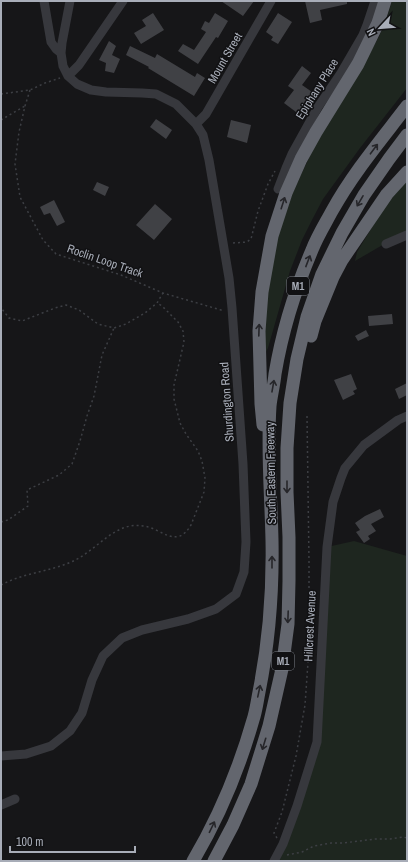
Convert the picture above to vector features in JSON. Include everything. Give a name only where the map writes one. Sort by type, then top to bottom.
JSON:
[{"type":"highway","name":"M1","points":[[270,495],[260,404],[259,331],[261,296],[271,240],[285,197],[301,159],[356,68],[373,34],[383,3]]},
{"type":"highway","name":"South Eastern Freeway","points":[[193,861],[223,804],[240,762],[255,711],[262,676],[269,630],[272,577],[269,451],[270,405],[287,318],[313,248],[333,210],[358,170],[407,106]]},
{"type":"highway","name":"South Eastern Freeway","points":[[214,861],[233,825],[251,784],[269,726],[282,669],[288,624],[289,538],[287,448],[290,403],[297,359],[307,317],[322,274],[342,233],[364,195],[407,135]]},
{"type":"highway","points":[[287,448],[315,320],[332,277],[387,194],[407,172]]},
{"type":"street","points":[[44,1],[51,42],[61,53]]},
{"type":"street","points":[[70,1],[61,53],[63,66],[68,76],[79,65],[123,1]]},
{"type":"street","name":"Mount Street","points":[[196,124],[206,114],[271,1]]},
{"type":"street","name":"Epiphany Place","points":[[278,189],[286,168],[318,107],[341,72],[367,25],[383,3]]},
{"type":"street","name":"Shurdington Road","points":[[1,756],[26,754],[51,746],[70,731],[82,713],[92,680],[103,656],[122,638],[142,630],[188,619],[216,609],[236,594],[244,572],[246,542],[243,464],[232,308],[229,278],[209,160],[203,135],[196,124],[176,104],[156,94],[91,90],[77,84],[68,76]]},
{"type":"street","points":[[386,244],[407,235]]},
{"type":"street","name":"Hillcrest Avenue","points":[[276,859],[284,844],[317,742],[327,547],[332,502],[345,468],[364,445],[398,420],[407,416]]},
{"type":"street","points":[[1,805],[15,798]]},
{"type":"path","points":[[1,94],[30,90],[45,83],[68,76]]},
{"type":"path","name":"Roclin Loop Track","points":[[30,90],[19,132],[15,164],[20,197],[43,240],[56,254],[122,275],[163,292],[221,310],[232,308]]},
{"type":"path","points":[[1,120],[25,106]]},
{"type":"path","points":[[223,244],[250,241],[258,211],[268,184],[277,168],[286,168]]},
{"type":"path","points":[[1,305],[2,309],[9,318],[22,321],[66,305],[79,310],[98,324],[114,328],[126,324],[145,313],[157,303],[163,292]]},
{"type":"path","points":[[1,585],[10,580],[72,562],[107,537],[132,525],[144,526],[166,536],[176,537],[183,534],[191,525],[204,492],[205,478],[202,461],[198,451],[180,423],[174,399],[174,385],[184,342],[183,331],[178,322],[157,303]]},
{"type":"path","points":[[1,522],[8,520],[28,506],[27,490],[59,475],[72,464],[94,396],[102,355],[114,328]]},
{"type":"path","points":[[284,844],[276,838],[274,833],[282,812],[296,756],[305,705],[309,648],[307,415]]},
{"type":"path","points":[[276,859],[302,852],[314,846],[331,843],[403,837],[407,838]]},
{"type":"shaded area","points":[[392,1],[407,1],[407,88],[360,148],[323,199],[302,240],[290,271],[268,348],[264,356],[266,304],[272,254],[292,194],[317,141],[379,37]]},
{"type":"shaded area","points":[[407,180],[407,232],[355,261],[357,252],[385,206]]},
{"type":"shaded area","points":[[354,541],[407,556],[407,861],[274,861],[317,742],[327,547]]},
{"type":"building","points":[[221,1],[254,1],[243,16]]},
{"type":"building","points":[[305,1],[347,1],[347,4],[320,10],[322,20],[310,23]]},
{"type":"building","points":[[153,13],[164,30],[141,44],[134,33],[146,26],[142,20]]},
{"type":"building","points":[[215,13],[228,21],[218,38],[216,37],[198,64],[178,51],[183,44],[194,50],[206,32],[201,29],[205,21],[209,23]]},
{"type":"building","points":[[278,13],[292,22],[278,44],[271,40],[273,37],[266,32]]},
{"type":"building","points":[[109,41],[116,46],[112,55],[120,59],[114,73],[105,71],[106,63],[99,60]]},
{"type":"building","points":[[130,46],[155,58],[157,54],[195,77],[197,73],[205,78],[194,96],[148,68],[149,67],[126,55]]},
{"type":"building","points":[[302,66],[311,73],[302,85],[315,94],[300,115],[284,103],[294,90],[288,86]]},
{"type":"building","points":[[156,119],[172,130],[166,139],[150,127]]},
{"type":"building","points":[[231,120],[251,125],[247,143],[227,137]]},
{"type":"building","points":[[97,182],[109,187],[105,196],[93,190]]},
{"type":"building","points":[[54,200],[65,222],[57,226],[50,213],[44,215],[40,207]]},
{"type":"building","points":[[155,204],[172,219],[154,240],[136,225]]},
{"type":"building","points":[[392,314],[393,324],[369,326],[368,316]]},
{"type":"building","points":[[366,330],[369,336],[358,341],[355,336]]},
{"type":"building","points":[[351,374],[357,389],[353,391],[355,394],[343,400],[334,380]]},
{"type":"building","points":[[407,383],[407,395],[399,399],[395,389]]},
{"type":"building","points":[[380,509],[384,517],[371,524],[376,531],[368,536],[370,539],[364,543],[356,532],[360,530],[355,523],[365,516]]}]
